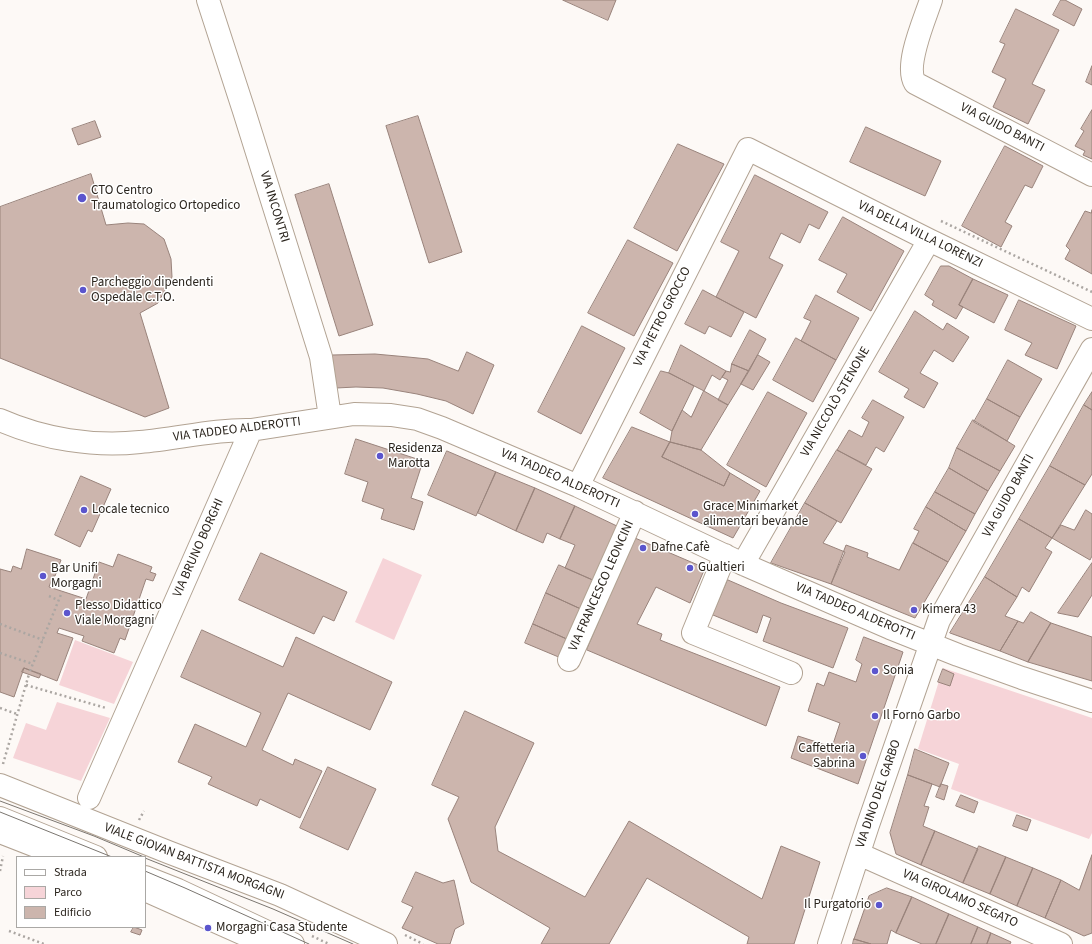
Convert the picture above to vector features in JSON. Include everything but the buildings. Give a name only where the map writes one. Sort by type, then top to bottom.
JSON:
[{"type":"street","name":"VIA INCONTRI","points":[[208,0],[321,357],[330,417]]},
{"type":"street","name":"VIA GUIDO BANTI","points":[[931,0],[915,49],[912,67],[913,80],[915,83],[1092,175]]},
{"type":"street","name":"VIA DELLA VILLA LORENZI","points":[[748,149],[1092,319]]},
{"type":"street","name":"VIA PIETRO GROCCO","points":[[578,486],[748,149]]},
{"type":"street","name":"VIA NICCOLÒ STENONE","points":[[791,674],[693,633],[734,559],[930,240]]},
{"type":"street","name":"VIA GUIDO BANTI","points":[[930,644],[939,620],[1092,349]]},
{"type":"street","name":"VIA TADDEO ALDEROTTI","points":[[0,420],[30,431],[54,437],[79,442],[106,443],[139,442],[234,429],[251,430],[354,414],[391,415],[416,419],[460,435],[578,486],[734,559],[890,628],[1028,680],[1092,701]]},
{"type":"street","name":"VIA BRUNO BORGHI","points":[[89,798],[251,430]]},
{"type":"street","name":"VIA FRANCESCO LEONCINI","points":[[569,660],[635,512]]},
{"type":"street","name":"VIA DINO DEL GARBO","points":[[830,944],[930,644]]},
{"type":"street","name":"VIALE GIOVAN BATTISTA MORGAGNI","points":[[1,775],[168,852],[280,895],[386,944]]},
{"type":"street","points":[[0,818],[94,856]]},
{"type":"street","points":[[2,842],[60,856]]},
{"type":"street","name":"VIA GIROLAMO SEGATO","points":[[859,854],[1061,944]]},
{"type":"street","points":[[146,877],[178,890],[292,944]]},
{"type":"street","points":[[146,890],[266,944]]},
{"type":"path","points":[[935,218],[1092,292]]},
{"type":"path","points":[[30,670],[62,592]]},
{"type":"path","points":[[49,596],[58,600]]},
{"type":"path","points":[[0,624],[43,640]]},
{"type":"path","points":[[0,653],[33,664]]},
{"type":"path","points":[[1,775],[17,714],[30,674]]},
{"type":"path","points":[[26,684],[112,710]]},
{"type":"path","points":[[0,708],[17,714]]},
{"type":"path","points":[[0,871],[2,866],[2,842]]},
{"type":"path","points":[[9,931],[44,944]]},
{"type":"green space","points":[[383,558],[422,575],[394,640],[355,622]]},
{"type":"green space","points":[[75,640],[133,662],[114,704],[59,685]]},
{"type":"green space","points":[[943,668],[1092,718],[1092,833],[1089,839],[951,789],[959,764],[918,749]]},
{"type":"green space","points":[[57,702],[110,718],[81,781],[13,758],[26,723],[46,730]]},
{"type":"tram line","points":[[0,801],[94,836],[142,856]]},
{"type":"tram line","points":[[0,812],[110,856]]},
{"type":"tram line","points":[[146,858],[273,909],[353,944]]},
{"type":"tram line","points":[[146,871],[309,944]]},
{"type":"place","name":"CTO Centro Traumatologico Ortopedico","points":[[82,198]]},
{"type":"place","name":"Parcheggio dipendenti Ospedale C.T.O.","points":[[83,290]]},
{"type":"place","name":"Residenza Marotta","points":[[380,456]]},
{"type":"place","name":"Locale tecnico","points":[[84,510]]},
{"type":"place","name":"Grace Minimarket alimentari bevande","points":[[695,514]]},
{"type":"place","name":"Dafne Cafè","points":[[643,548]]},
{"type":"place","name":"Gualtieri","points":[[690,568]]},
{"type":"place","name":"Bar Unifi Morgagni","points":[[43,576]]},
{"type":"place","name":"Kimera 43","points":[[914,610]]},
{"type":"place","name":"Plesso Didattico Viale Morgagni","points":[[67,613]]},
{"type":"place","name":"Sonia","points":[[875,671]]},
{"type":"place","name":"Il Forno Garbo","points":[[875,716]]},
{"type":"place","name":"Caffetteria Sabrina","points":[[863,756]]},
{"type":"place","name":"Il Purgatorio","points":[[879,905]]},
{"type":"place","name":"Morgagni Casa Studente","points":[[208,928]]}]
